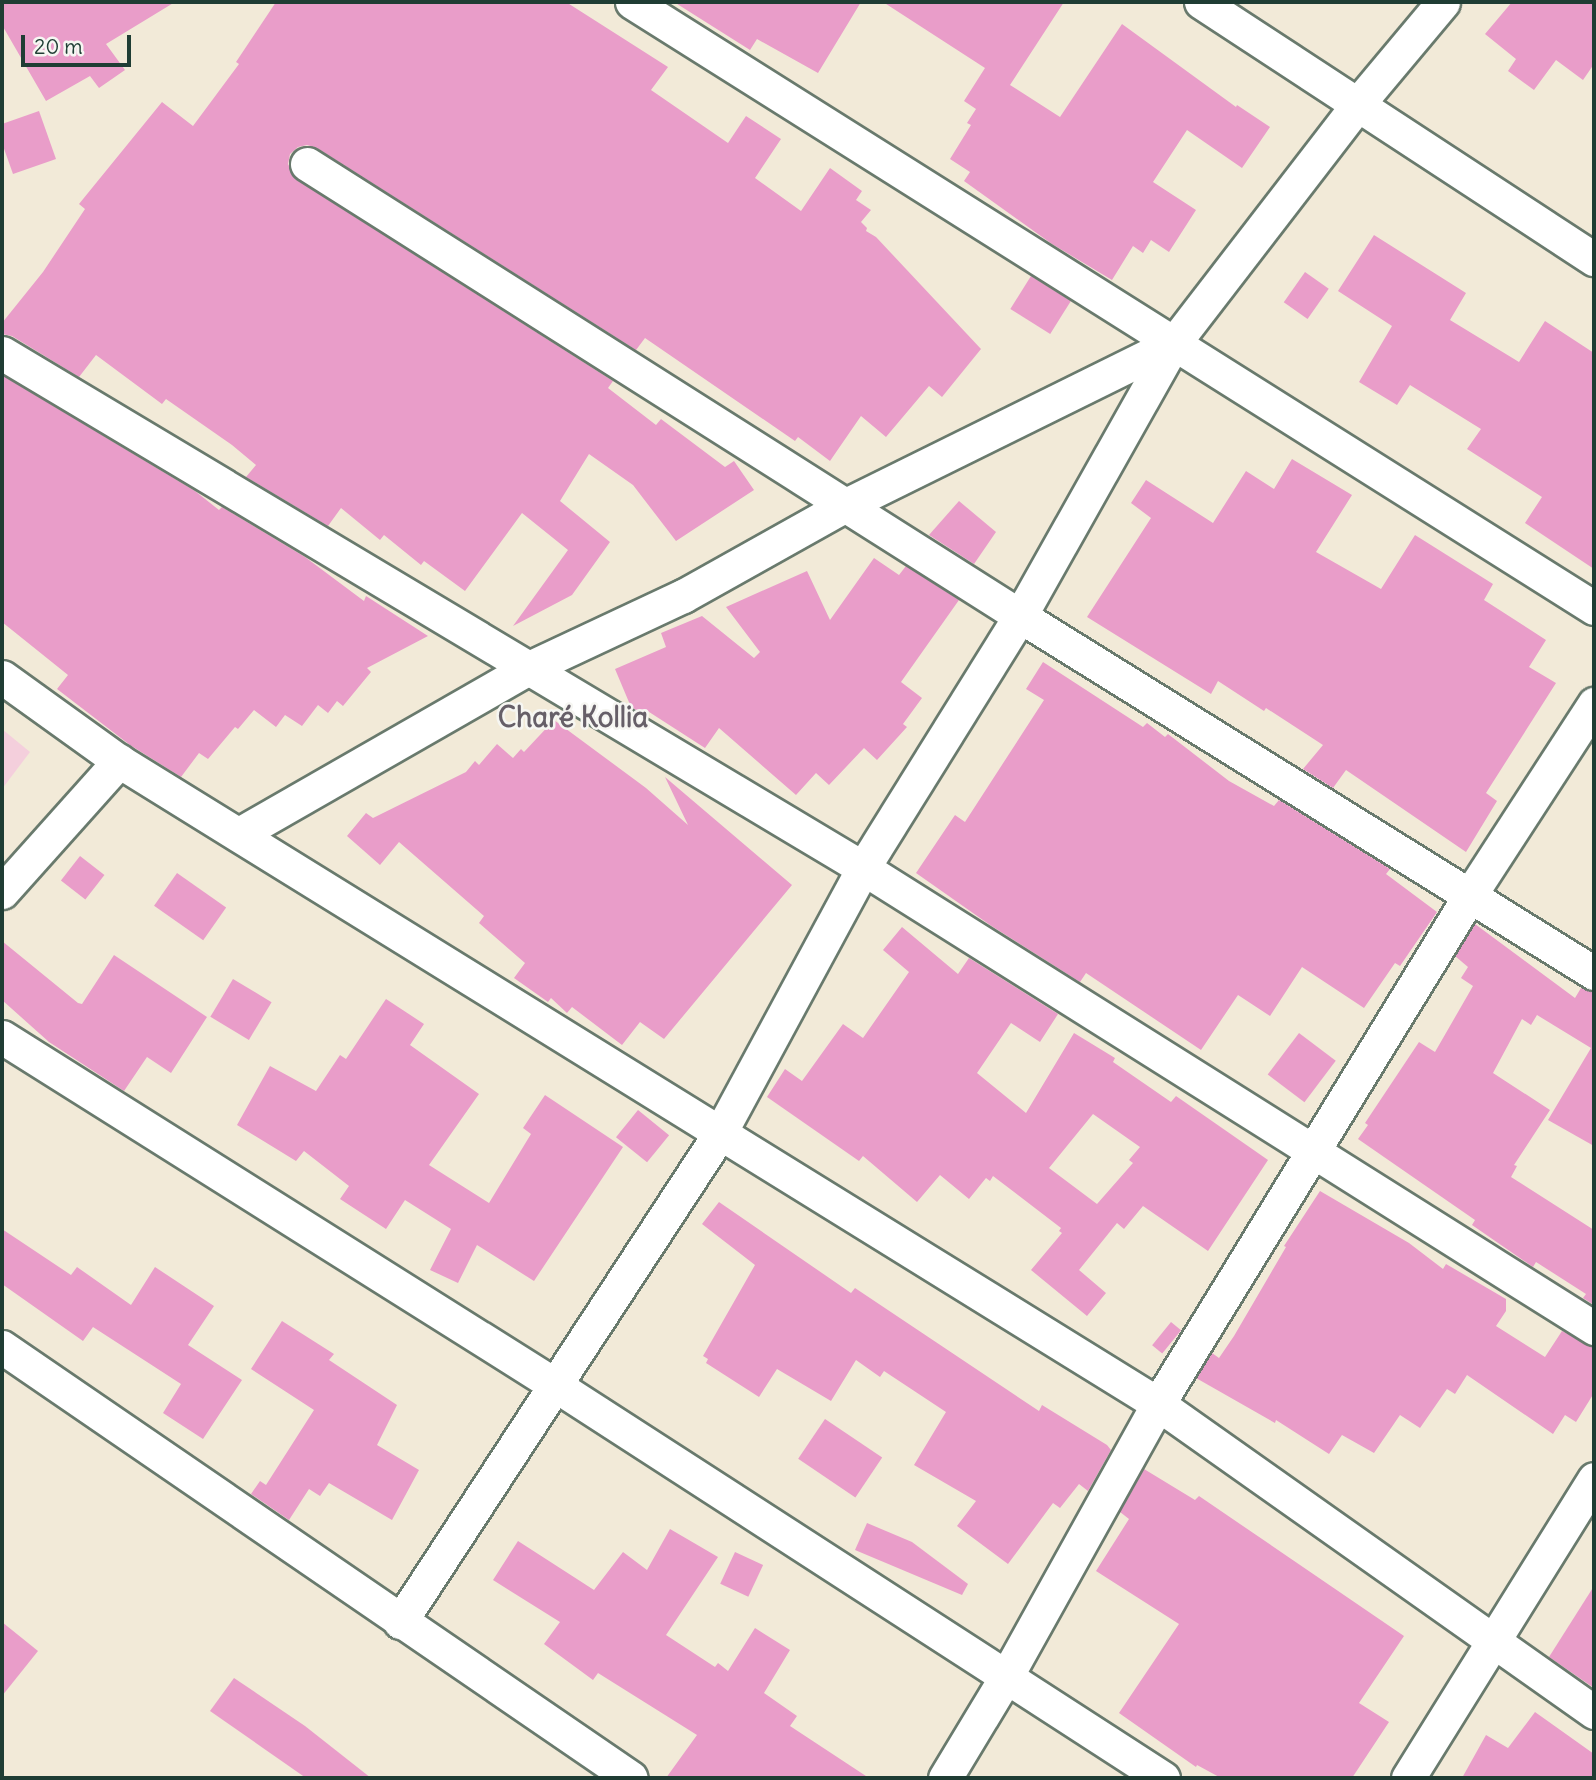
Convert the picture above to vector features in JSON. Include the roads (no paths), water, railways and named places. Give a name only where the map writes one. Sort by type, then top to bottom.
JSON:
[{"type":"street","points":[[632,2],[1594,608]]},
{"type":"street","points":[[1201,2],[1594,259]]},
{"type":"street","points":[[400,1622],[720,1133],[863,868],[1020,616],[1174,343],[1357,105],[1443,2]]},
{"type":"street","points":[[307,164],[1020,616],[1594,973]]},
{"type":"street","points":[[239,834],[527,669],[683,596],[846,505],[1174,343]]},
{"type":"street","points":[[2,353],[863,868],[1594,1328]]},
{"type":"street","points":[[2,677],[119,761],[1158,1404],[1594,1712]]},
{"type":"street","points":[[945,1778],[1006,1677],[1158,1404],[1314,1154],[1470,895],[1594,704]]},
{"type":"street","points":[[2,892],[119,761]]},
{"type":"street","points":[[2,1038],[555,1385],[1163,1778]]},
{"type":"street","points":[[2,1347],[631,1778]]},
{"type":"street","points":[[1408,1778],[1594,1479]]},
{"type":"district","name":"Charé Kollia","points":[[573,717]]}]
